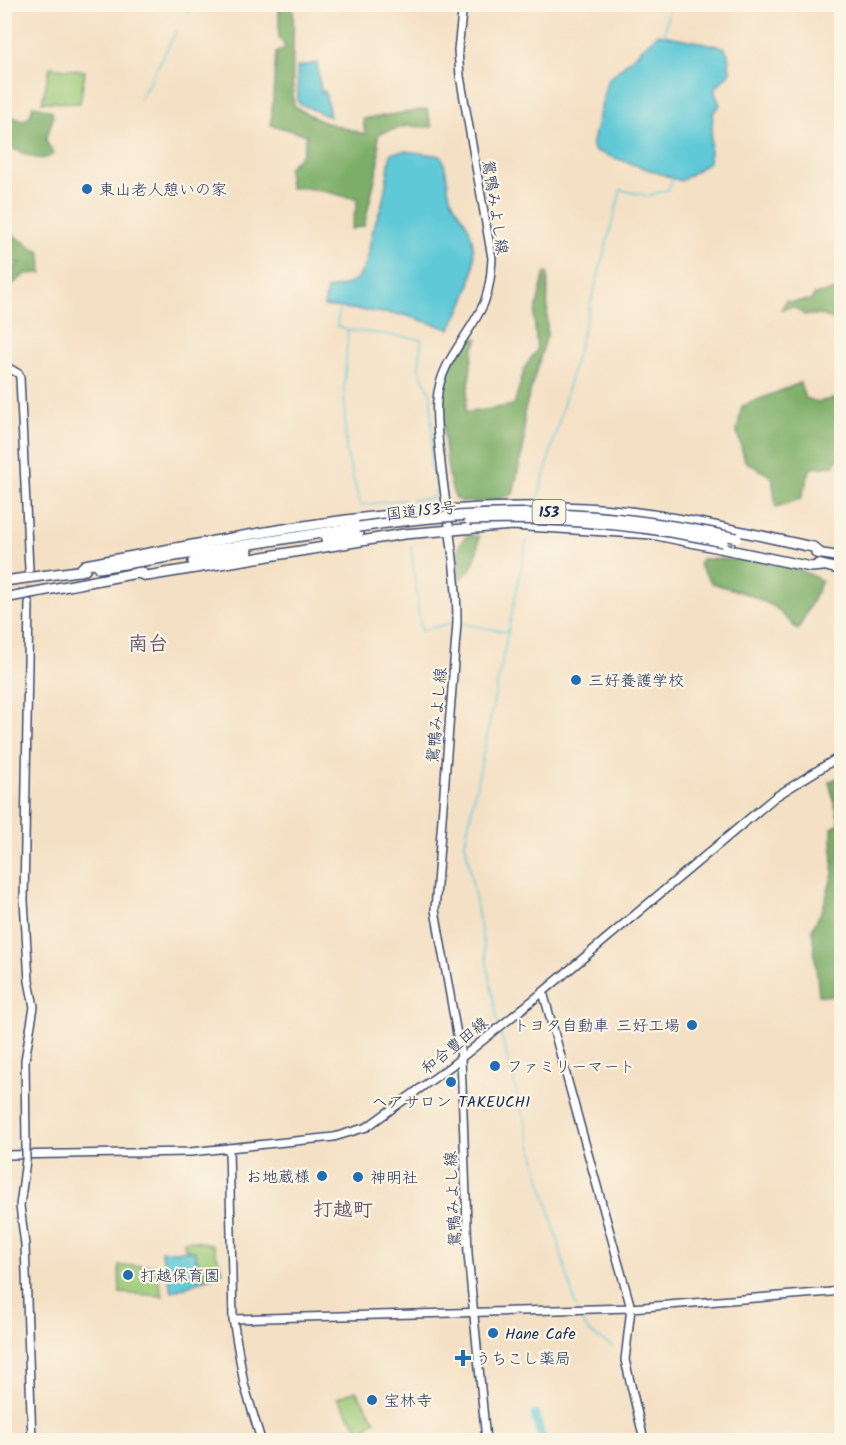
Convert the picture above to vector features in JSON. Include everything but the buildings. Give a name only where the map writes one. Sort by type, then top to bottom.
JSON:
[{"type":"highway","points":[[79,571],[85,565],[371,516],[507,506],[638,513],[813,548],[820,554]]},
{"type":"highway","name":"国道153号","points":[[4,598],[440,516],[558,512],[647,521],[842,557]]},
{"type":"highway","name":"国道153号","points":[[4,581],[359,530],[463,521],[562,519],[650,529],[723,542],[842,570]]},
{"type":"highway","points":[[138,573],[147,576],[359,541],[449,529],[512,525],[652,534],[811,567],[823,566]]},
{"type":"main road","name":"鴛鴨みよし線","points":[[463,4],[459,41],[460,76],[492,258],[491,279],[485,301],[449,358],[440,381],[437,423],[456,583],[457,623],[435,910],[461,1057],[465,1200],[486,1440]]},
{"type":"main road","points":[[4,365],[19,374],[20,378],[29,569]]},
{"type":"main road","points":[[28,603],[24,901],[29,981],[34,1007],[25,1060],[26,1160],[20,1206],[25,1245],[32,1440]]},
{"type":"main road","name":"和合豊田線","points":[[4,1155],[31,1153],[154,1154],[334,1137],[361,1129],[378,1120],[543,992],[776,797],[842,755]]},
{"type":"main road","points":[[543,992],[632,1308],[625,1360],[644,1440]]},
{"type":"main road","points":[[229,1148],[233,1319],[244,1384],[261,1440]]},
{"type":"main road","points":[[233,1319],[632,1308],[831,1292],[842,1289]]},
{"type":"green space","points":[[293,4],[294,106],[320,121],[365,134],[363,119],[427,109],[432,127],[407,126],[378,134],[379,161],[364,226],[351,229],[358,199],[316,190],[290,188],[288,168],[302,154],[307,135],[271,125],[276,53],[286,48],[279,37],[279,5]]},
{"type":"green space","points":[[50,67],[85,71],[80,103],[42,102]]},
{"type":"green space","points":[[33,105],[52,111],[53,118],[46,140],[53,154],[42,159],[5,147],[5,114],[23,121],[30,116]]},
{"type":"green space","points":[[8,232],[41,253],[42,273],[26,274],[5,290],[5,273],[22,262],[5,264],[5,233]]},
{"type":"green space","points":[[545,272],[548,273],[547,335],[524,413],[524,444],[513,494],[483,502],[459,500],[455,497],[452,488],[445,440],[443,406],[445,382],[449,370],[468,336],[478,339],[473,350],[465,413],[514,405],[525,367],[537,350],[534,318]]},
{"type":"green space","points":[[841,275],[841,322],[836,323],[821,315],[804,315],[794,307],[782,309],[786,300],[789,302],[811,300],[814,295],[837,290]]},
{"type":"green space","points":[[800,383],[805,398],[818,402],[840,397],[841,456],[832,466],[811,468],[801,499],[776,507],[772,477],[745,461],[737,431],[742,406]]},
{"type":"green space","points":[[466,536],[479,536],[478,548],[472,566],[460,579],[459,550]]},
{"type":"green space","points":[[702,559],[748,560],[779,564],[822,581],[798,630],[775,607],[750,595],[712,583],[699,565]]},
{"type":"green space","points":[[841,776],[841,997],[819,995],[812,929],[823,908],[833,874],[832,828],[840,824],[829,782]]},
{"type":"green space","points":[[190,1240],[213,1245],[223,1272],[204,1280],[195,1251],[185,1249],[184,1241]]},
{"type":"green space","points":[[154,1265],[163,1296],[120,1293],[119,1266]]},
{"type":"green space","points":[[356,1391],[375,1420],[361,1432],[337,1398]]},
{"type":"water","points":[[658,34],[724,47],[728,54],[730,72],[714,90],[720,105],[713,113],[709,162],[681,181],[595,151],[592,146],[607,81]]},
{"type":"water","points":[[317,63],[321,92],[325,91],[330,117],[298,103],[297,67]]},
{"type":"water","points":[[405,151],[441,156],[450,196],[470,232],[474,258],[473,271],[467,294],[450,329],[404,315],[324,306],[327,289],[341,287],[352,282],[364,269],[382,204],[391,153]]},
{"type":"water","points":[[161,1251],[193,1251],[203,1280],[172,1292]]},
{"type":"waterway","points":[[188,14],[191,4]]},
{"type":"waterway","points":[[664,37],[668,13],[675,4]]},
{"type":"waterway","points":[[140,99],[177,30]]},
{"type":"waterway","points":[[538,499],[621,190],[648,196],[669,189],[673,179]]},
{"type":"waterway","points":[[339,308],[337,326],[348,330],[344,389],[346,450],[360,505],[404,500]]},
{"type":"waterway","points":[[348,330],[421,339],[419,370],[431,394],[430,465],[438,490],[434,492],[433,498],[412,500]]},
{"type":"waterway","points":[[498,1024],[465,842],[527,539]]},
{"type":"waterway","points":[[411,547],[421,631],[454,622]]},
{"type":"waterway","points":[[459,623],[507,632]]},
{"type":"waterway","points":[[500,1031],[576,1307]]},
{"type":"waterway","points":[[577,1312],[589,1332],[613,1347]]},
{"type":"waterway","points":[[535,1415],[542,1440]]},
{"type":"tunnel","points":[[29,575],[29,603]]},
{"type":"place","name":"東山老人憩いの家","points":[[87,189]]},
{"type":"place","name":"三好養護学校","points":[[576,680]]},
{"type":"place","name":"トヨタ自動車 三好工場","points":[[692,1025]]},
{"type":"place","name":"ファミリーマート","points":[[495,1066]]},
{"type":"place","name":"ヘアサロン TAKEUCHI","points":[[451,1082]]},
{"type":"place","name":"お地蔵様","points":[[322,1176]]},
{"type":"place","name":"神明社","points":[[358,1177]]},
{"type":"place","name":"打越保育園","points":[[128,1275]]},
{"type":"place","name":"Hane Cafe","points":[[493,1333]]},
{"type":"place","name":"うちこし薬局","points":[[463,1358]]},
{"type":"place","name":"宝林寺","points":[[372,1400]]},
{"type":"district","name":"南台","points":[[148,643]]},
{"type":"district","name":"打越町","points":[[343,1209]]}]
